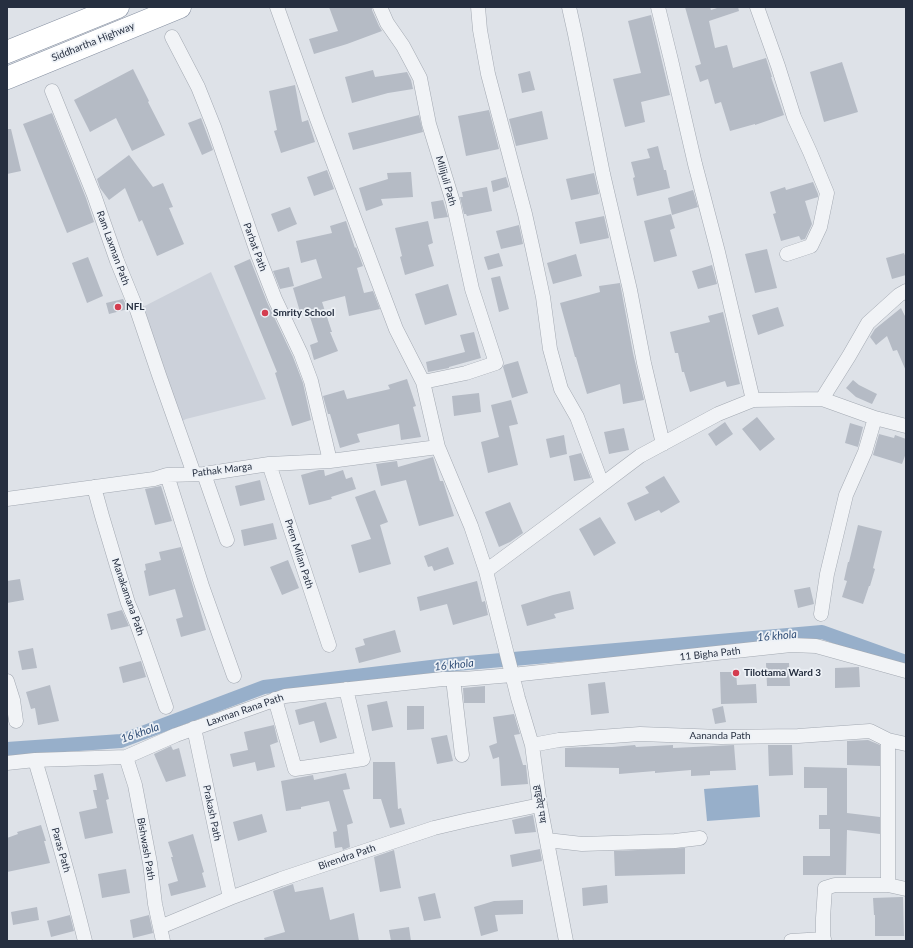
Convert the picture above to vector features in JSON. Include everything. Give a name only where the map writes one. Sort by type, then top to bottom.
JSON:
[{"type":"highway","points":[[7,52],[118,7]]},
{"type":"highway","name":"Siddhartha Highway","points":[[7,78],[180,7]]},
{"type":"street","name":"हाइवेए पथ","points":[[277,7],[317,119],[396,329],[423,382],[438,447],[471,526],[486,571],[518,698],[532,744],[546,840],[566,941]]},
{"type":"street","name":"Milijuli Path","points":[[380,7],[387,23],[403,46],[420,78],[430,124],[453,202],[472,289],[496,363],[466,373],[423,382]]},
{"type":"street","points":[[478,7],[480,30],[488,74],[530,235],[543,297],[550,349],[561,389],[577,417],[602,484]]},
{"type":"street","points":[[569,7],[603,174],[663,444]]},
{"type":"street","points":[[658,7],[753,400]]},
{"type":"street","points":[[757,7],[794,117],[827,193],[820,227],[811,246],[788,254]]},
{"type":"street","name":"Parbat Path","points":[[172,37],[198,87],[214,127],[258,255],[275,299],[301,354],[309,375],[330,461]]},
{"type":"street","name":"Ram Laxman Path","points":[[52,91],[94,195],[117,261],[137,310],[158,375],[227,540]]},
{"type":"street","points":[[822,399],[868,323],[899,295],[906,291]]},
{"type":"street","points":[[486,571],[640,456],[718,414],[753,400],[822,399],[875,418],[906,426]]},
{"type":"street","points":[[820,614],[827,574],[846,495],[865,452],[875,418]]},
{"type":"street","name":"Pathak Marga","points":[[7,499],[154,479],[167,475],[199,474],[269,464],[330,461],[438,447]]},
{"type":"street","name":"Prem Milan Path","points":[[269,464],[329,645]]},
{"type":"street","points":[[167,475],[202,586],[234,676]]},
{"type":"street","name":"Manakamana Path","points":[[94,487],[128,603],[137,624],[166,707]]},
{"type":"street","name":"11 Bigha Path","points":[[511,671],[791,645],[816,646],[906,671]]},
{"type":"street","name":"Laxman Rana Path","points":[[7,763],[35,760],[126,757],[194,728],[285,696],[443,679],[464,679],[511,671]]},
{"type":"street","points":[[453,679],[462,755]]},
{"type":"street","points":[[7,681],[13,700],[16,721]]},
{"type":"street","points":[[275,699],[295,769],[362,759],[346,689]]},
{"type":"street","name":"Prakash Path","points":[[194,728],[230,898]]},
{"type":"street","name":"Aananda Path","points":[[532,744],[559,740],[640,734],[721,737],[798,736],[870,732],[888,740],[906,744]]},
{"type":"street","points":[[888,740],[888,885]]},
{"type":"street","name":"Bishwash Path","points":[[126,757],[134,785],[150,863],[163,941]]},
{"type":"street","name":"Paras Path","points":[[35,760],[73,892],[85,941]]},
{"type":"street","name":"Birendra Path","points":[[160,927],[281,879],[434,828],[540,805]]},
{"type":"street","points":[[546,840],[582,844],[674,841],[700,838]]},
{"type":"street","points":[[791,941],[824,940],[823,918],[825,888],[835,884],[888,885],[906,889]]},
{"type":"shaded area","points":[[211,272],[266,399],[186,419],[177,424],[137,310]]},
{"type":"water","points":[[758,785],[760,817],[707,821],[704,789]]},
{"type":"building","points":[[329,7],[372,7],[382,31],[314,54],[309,39],[338,31]]},
{"type":"building","points":[[685,7],[710,7],[711,10],[720,7],[738,7],[739,11],[709,21],[715,48],[727,45],[733,68],[766,58],[784,115],[755,125],[730,131],[721,102],[715,104],[708,79],[700,82],[695,66],[701,64]]},
{"type":"building","points":[[651,15],[670,95],[641,102],[645,122],[625,127],[613,79],[641,73],[628,21]]},
{"type":"building","points":[[842,62],[858,112],[824,122],[810,72]]},
{"type":"building","points":[[133,69],[165,135],[132,151],[116,118],[90,132],[74,100]]},
{"type":"building","points":[[373,70],[375,77],[407,72],[413,89],[388,93],[352,103],[345,77]]},
{"type":"building","points":[[530,71],[535,90],[522,93],[518,74]]},
{"type":"building","points":[[295,85],[302,122],[308,120],[315,142],[281,153],[274,131],[277,130],[269,91]]},
{"type":"building","points":[[489,110],[499,149],[466,156],[458,116]]},
{"type":"building","points":[[542,111],[548,139],[516,146],[509,119]]},
{"type":"building","points":[[52,113],[94,222],[67,233],[23,124]]},
{"type":"building","points":[[419,115],[423,132],[353,150],[348,133]]},
{"type":"building","points":[[201,118],[213,150],[202,155],[188,123]]},
{"type":"building","points":[[7,129],[11,129],[21,171],[7,174]]},
{"type":"building","points":[[658,146],[670,188],[637,196],[633,178],[635,177],[631,162],[650,158],[647,149]]},
{"type":"building","points":[[129,155],[153,187],[163,183],[173,207],[169,208],[184,244],[157,256],[142,220],[139,222],[125,188],[109,200],[100,188],[97,179]]},
{"type":"building","points":[[327,170],[334,189],[314,196],[307,177]]},
{"type":"building","points":[[411,172],[413,197],[381,199],[383,205],[366,211],[359,188],[388,179],[387,173]]},
{"type":"building","points":[[594,173],[599,194],[571,200],[566,179]]},
{"type":"building","points":[[506,177],[509,187],[493,192],[491,181]]},
{"type":"building","points":[[813,182],[818,197],[805,201],[812,224],[805,239],[801,240],[799,236],[781,241],[773,214],[776,213],[770,192],[785,187],[786,190]]},
{"type":"building","points":[[487,187],[492,211],[467,216],[464,214],[460,197],[463,197],[462,192]]},
{"type":"building","points":[[693,190],[698,207],[672,215],[668,198]]},
{"type":"building","points":[[443,200],[448,217],[434,219],[431,202]]},
{"type":"building","points":[[290,207],[297,224],[278,232],[271,214]]},
{"type":"building","points":[[671,214],[675,228],[670,230],[677,256],[654,262],[644,221]]},
{"type":"building","points":[[604,216],[609,238],[580,244],[575,222]]},
{"type":"building","points":[[346,221],[363,266],[357,268],[364,293],[373,291],[380,309],[349,316],[345,296],[322,302],[332,332],[330,332],[338,351],[314,360],[310,345],[318,342],[310,317],[309,318],[306,310],[300,312],[293,288],[322,278],[316,259],[301,263],[296,241],[332,233],[330,226]]},
{"type":"building","points":[[428,221],[433,243],[428,245],[434,266],[405,275],[395,228]]},
{"type":"building","points":[[519,225],[523,244],[501,249],[496,231]]},
{"type":"building","points":[[767,249],[777,288],[755,293],[745,254]]},
{"type":"building","points":[[499,253],[503,266],[488,270],[484,257]]},
{"type":"building","points":[[904,253],[906,258],[906,275],[892,279],[886,258]]},
{"type":"building","points":[[576,254],[582,276],[553,284],[547,263]]},
{"type":"building","points":[[88,257],[103,296],[87,303],[72,263]]},
{"type":"building","points":[[250,259],[267,302],[293,357],[303,383],[311,420],[292,426],[275,373],[277,372],[234,266]]},
{"type":"building","points":[[712,265],[717,284],[698,289],[692,271]]},
{"type":"building","points":[[289,267],[294,286],[280,289],[273,271]]},
{"type":"building","points":[[500,276],[509,309],[499,312],[491,278]]},
{"type":"building","points":[[620,283],[633,353],[644,400],[623,404],[620,384],[587,394],[560,303],[600,292],[599,286]]},
{"type":"building","points":[[448,284],[457,315],[425,325],[415,294]]},
{"type":"building","points":[[123,299],[128,309],[109,314],[106,303]]},
{"type":"building","points":[[778,307],[784,326],[758,335],[752,315]]},
{"type":"building","points":[[901,308],[906,318],[906,371],[897,350],[893,351],[887,336],[876,345],[870,337],[875,329]]},
{"type":"building","points":[[723,312],[740,384],[727,387],[725,381],[690,392],[684,372],[682,372],[678,353],[675,353],[670,332],[710,322],[708,316]]},
{"type":"building","points":[[474,332],[481,358],[449,368],[428,372],[426,362],[465,352],[460,335]]},
{"type":"building","points":[[518,361],[528,393],[512,398],[503,367],[504,365]]},
{"type":"building","points":[[407,379],[416,406],[413,407],[421,437],[401,440],[399,424],[357,434],[360,442],[340,448],[323,396],[344,390],[347,399],[390,389],[388,385]]},
{"type":"building","points":[[853,380],[859,385],[877,394],[872,404],[856,397],[846,388]]},
{"type":"building","points":[[479,393],[481,412],[454,416],[452,396]]},
{"type":"building","points":[[511,400],[518,424],[509,426],[518,465],[488,473],[481,442],[499,437],[491,405]]},
{"type":"building","points":[[757,417],[775,439],[760,451],[742,429]]},
{"type":"building","points":[[725,422],[733,434],[716,446],[708,434]]},
{"type":"building","points":[[850,423],[863,427],[858,447],[845,443]]},
{"type":"building","points":[[624,428],[629,450],[609,454],[604,432]]},
{"type":"building","points":[[879,434],[894,438],[895,435],[906,439],[906,453],[902,464],[873,455]]},
{"type":"building","points":[[564,435],[567,454],[550,458],[546,439]]},
{"type":"building","points":[[581,453],[591,478],[574,481],[569,456]]},
{"type":"building","points":[[433,457],[440,481],[443,481],[454,516],[419,526],[406,480],[381,486],[376,464],[397,461],[398,467]]},
{"type":"building","points":[[324,470],[325,476],[343,470],[346,479],[352,477],[356,489],[331,497],[332,499],[309,505],[301,475]]},
{"type":"building","points":[[664,476],[680,502],[661,513],[659,510],[635,521],[627,503],[649,493],[645,487]]},
{"type":"building","points":[[260,480],[265,500],[240,506],[235,486]]},
{"type":"building","points":[[161,486],[172,521],[155,525],[145,489]]},
{"type":"building","points":[[375,490],[388,522],[380,525],[391,564],[359,573],[351,545],[371,539],[355,497]]},
{"type":"building","points":[[510,502],[523,533],[510,542],[499,547],[485,512]]},
{"type":"building","points":[[600,517],[616,543],[594,556],[579,529]]},
{"type":"building","points":[[273,523],[277,539],[244,546],[241,530]]},
{"type":"building","points":[[858,525],[882,531],[873,568],[875,569],[863,604],[842,597],[847,581],[844,580],[848,562]]},
{"type":"building","points":[[181,547],[206,630],[181,637],[176,619],[183,617],[175,589],[149,596],[144,571],[146,570],[145,564],[161,560],[159,552]]},
{"type":"building","points":[[448,547],[454,564],[434,571],[432,566],[428,567],[424,556]]},
{"type":"building","points":[[288,560],[299,588],[282,595],[270,567]]},
{"type":"building","points":[[20,579],[24,600],[7,603],[7,581]]},
{"type":"building","points":[[477,581],[482,602],[485,601],[488,615],[453,625],[447,604],[420,611],[417,597]]},
{"type":"building","points":[[810,587],[814,604],[798,608],[794,590]]},
{"type":"building","points":[[570,591],[574,609],[554,614],[556,618],[527,626],[521,605]]},
{"type":"building","points":[[122,610],[129,626],[111,630],[107,614]]},
{"type":"building","points":[[395,630],[401,652],[359,663],[355,648],[365,645],[363,639]]},
{"type":"building","points":[[33,648],[37,668],[22,670],[18,651]]},
{"type":"building","points":[[141,661],[146,677],[123,683],[119,667]]},
{"type":"building","points":[[766,663],[789,663],[790,686],[767,686]]},
{"type":"building","points":[[859,667],[860,687],[835,688],[835,668]]},
{"type":"building","points":[[720,672],[736,672],[737,685],[756,684],[757,703],[721,704]]},
{"type":"building","points":[[605,682],[609,713],[591,715],[588,684]]},
{"type":"building","points":[[50,685],[59,721],[38,725],[35,708],[31,709],[26,692]]},
{"type":"building","points":[[485,686],[485,703],[464,703],[463,688]]},
{"type":"building","points":[[387,701],[393,727],[372,731],[367,705]]},
{"type":"building","points":[[326,702],[337,738],[320,743],[314,721],[299,725],[295,710]]},
{"type":"building","points":[[407,706],[424,706],[424,729],[407,730]]},
{"type":"building","points":[[723,706],[726,722],[715,724],[712,709]]},
{"type":"building","points":[[514,714],[520,734],[514,735],[523,765],[526,765],[528,784],[501,786],[499,757],[493,759],[489,746],[497,743],[493,717]]},
{"type":"building","points":[[274,725],[278,742],[270,745],[275,767],[257,771],[255,762],[233,767],[230,754],[248,750],[244,732]]},
{"type":"building","points":[[447,735],[453,761],[437,764],[431,738]]},
{"type":"building","points":[[868,740],[880,745],[880,766],[847,765],[847,741]]},
{"type":"building","points":[[635,745],[636,747],[673,745],[673,748],[734,745],[736,770],[710,771],[710,775],[691,776],[691,770],[619,774],[619,768],[565,767],[565,748]]},
{"type":"building","points":[[768,745],[792,745],[793,775],[769,776]]},
{"type":"building","points":[[171,746],[173,750],[179,748],[186,776],[166,782],[154,754]]},
{"type":"building","points":[[373,762],[395,762],[398,809],[401,808],[405,824],[390,828],[381,799],[373,799]]},
{"type":"building","points":[[804,767],[847,768],[847,813],[880,817],[880,834],[847,830],[846,875],[803,875],[803,856],[830,856],[830,829],[819,829],[819,815],[827,815],[827,788],[804,788]]},
{"type":"building","points":[[103,773],[109,799],[106,800],[113,833],[85,839],[79,812],[97,808],[93,790],[97,790],[94,775]]},
{"type":"building","points":[[346,773],[350,789],[343,790],[353,823],[347,825],[350,847],[343,850],[342,847],[335,848],[333,832],[337,831],[329,801],[301,807],[301,809],[286,811],[281,781],[313,775],[314,780]]},
{"type":"building","points":[[262,814],[267,832],[238,841],[233,822]]},
{"type":"building","points":[[533,815],[536,832],[515,834],[512,820]]},
{"type":"building","points":[[41,825],[50,863],[7,872],[7,838],[18,834],[17,832]]},
{"type":"building","points":[[193,834],[204,872],[202,873],[206,887],[171,896],[168,884],[178,881],[168,842]]},
{"type":"building","points":[[685,848],[685,874],[615,876],[614,851]]},
{"type":"building","points":[[540,849],[542,861],[512,867],[510,855]]},
{"type":"building","points":[[394,850],[401,888],[380,892],[374,857]]},
{"type":"building","points":[[126,869],[130,893],[102,898],[98,874]]},
{"type":"building","points":[[293,884],[295,892],[323,887],[330,920],[354,913],[359,941],[265,941],[264,938],[285,932],[273,891]]},
{"type":"building","points":[[607,885],[608,903],[583,906],[582,888]]},
{"type":"building","points":[[435,893],[441,918],[424,921],[418,897]]},
{"type":"building","points":[[903,897],[904,936],[875,936],[873,898]]},
{"type":"building","points":[[523,900],[523,914],[495,915],[498,931],[481,936],[474,907],[494,901]]},
{"type":"building","points":[[37,907],[39,920],[13,925],[11,912]]},
{"type":"building","points":[[70,915],[74,931],[51,937],[47,921]]},
{"type":"building","points":[[149,915],[153,933],[133,938],[130,920]]},
{"type":"building","points":[[409,927],[411,941],[391,941],[389,930]]},
{"type":"waterway","name":"16 khola","points":[[7,749],[121,741],[264,687],[456,664],[822,632],[906,662]]},
{"type":"place","name":"NFL","points":[[118,307]]},
{"type":"place","name":"Smrity School","points":[[265,313]]},
{"type":"place","name":"Tilottama Ward 3","points":[[736,673]]}]
